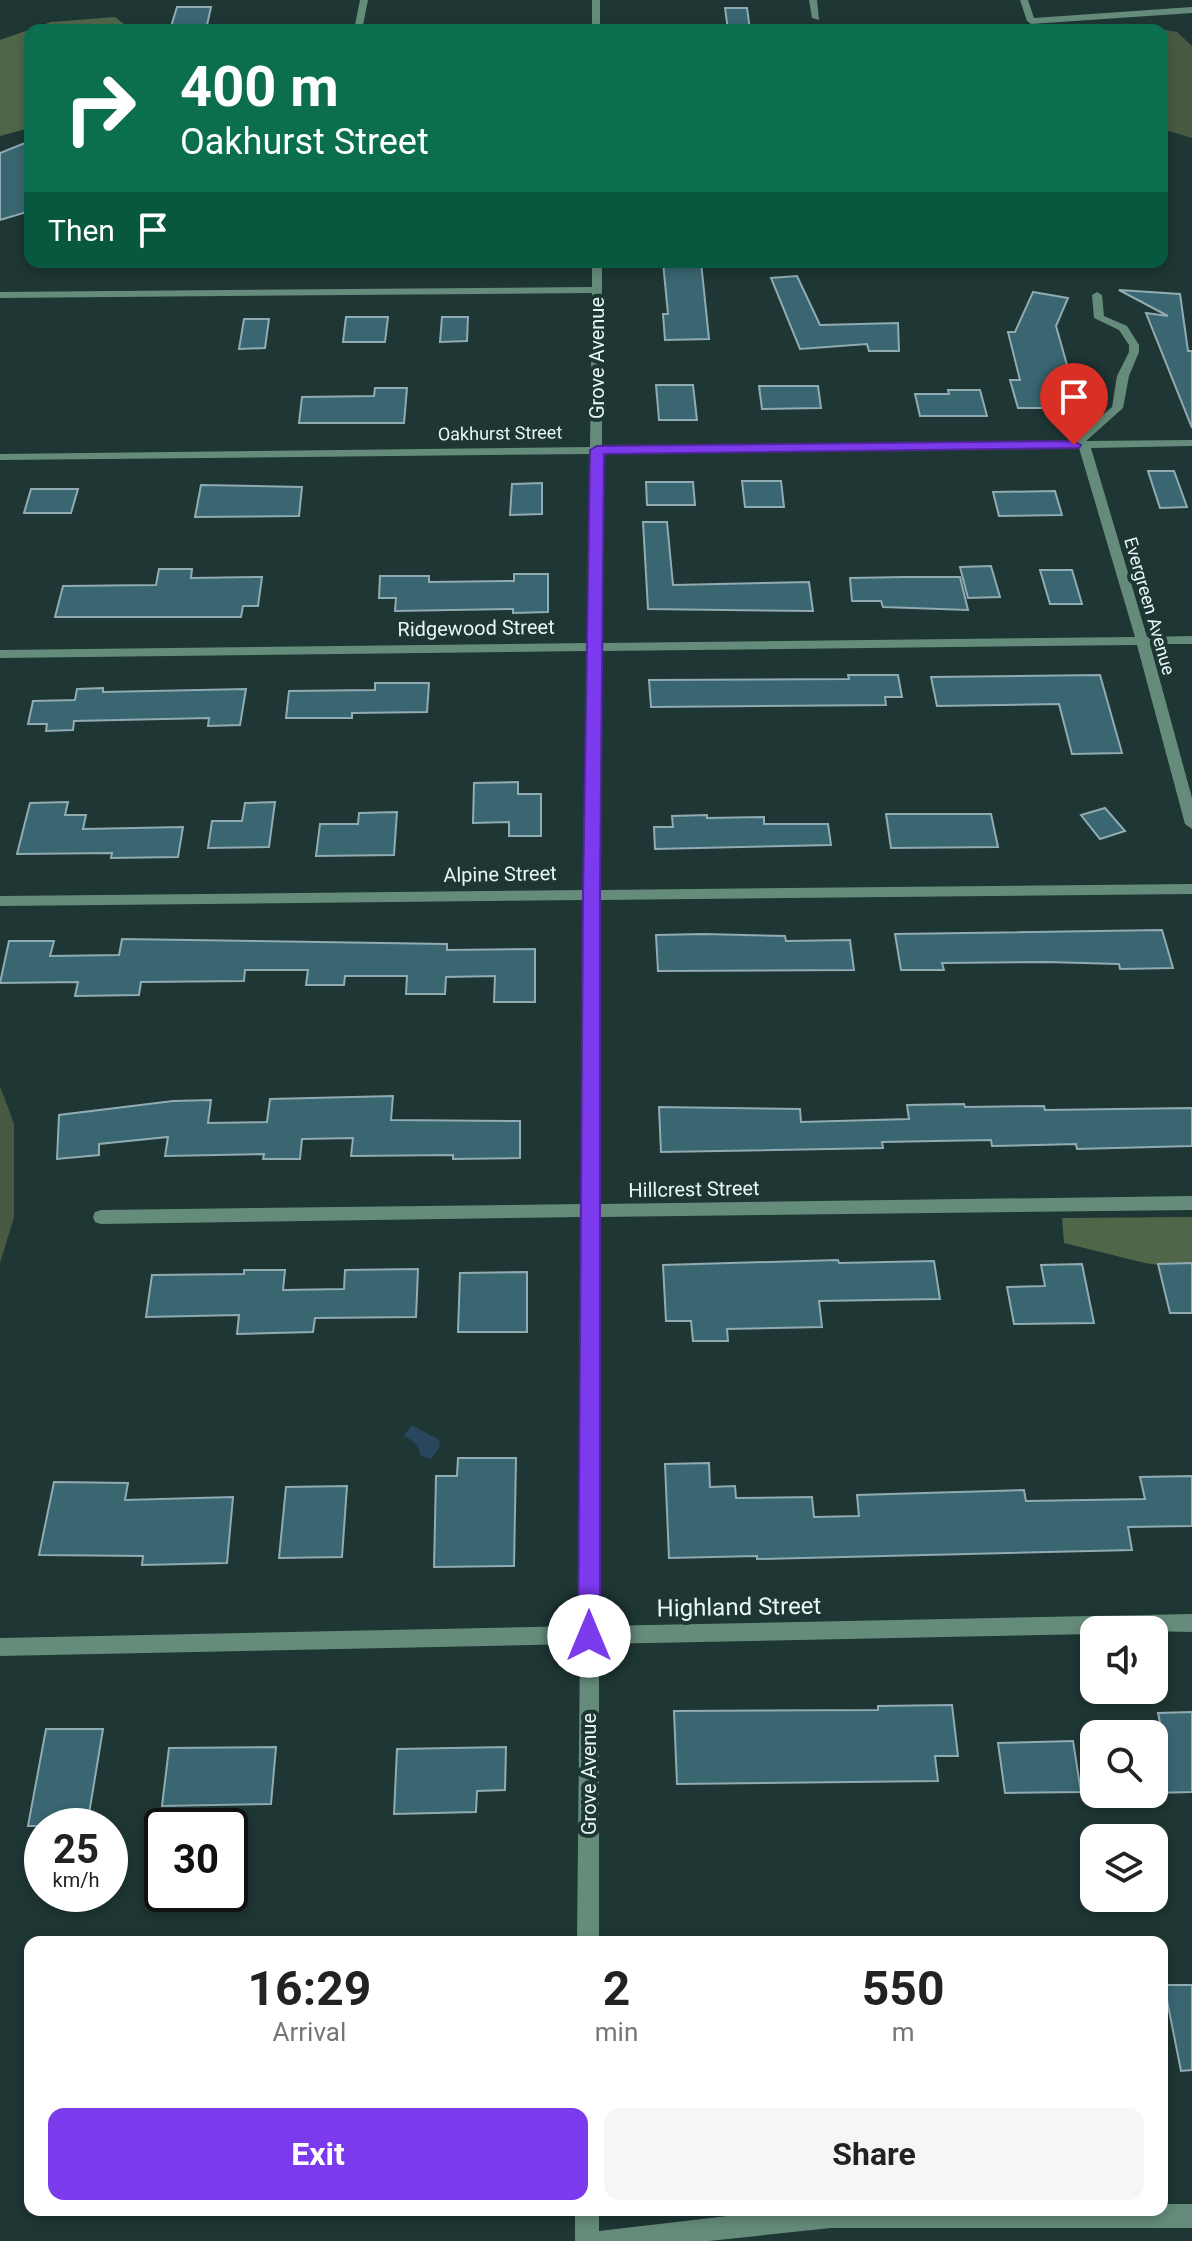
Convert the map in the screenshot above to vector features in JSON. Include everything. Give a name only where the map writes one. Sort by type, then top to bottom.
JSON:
[{"type":"street","points":[[359,24],[364,0]]},
{"type":"street","points":[[596,0],[596,24]]},
{"type":"street","points":[[813,0],[816,18]]},
{"type":"street","points":[[1024,0],[1031,21],[1192,10]]},
{"type":"street","name":"Grove Avenue","points":[[588,1936],[597,268]]},
{"type":"street","points":[[0,295],[597,290]]},
{"type":"street","points":[[1079,445],[1117,408],[1123,376],[1134,352],[1134,345],[1123,328],[1099,318],[1097,295]]},
{"type":"street","name":"Oakhurst Street","points":[[0,457],[1192,443]]},
{"type":"street","name":"Evergreen Avenue","points":[[1079,445],[1142,640],[1192,824]]},
{"type":"street","name":"Ridgewood Street","points":[[0,654],[1192,640]]},
{"type":"street","name":"Alpine Street","points":[[0,901],[1192,889]]},
{"type":"street","name":"Hillcrest Street","points":[[101,1217],[1192,1203]]},
{"type":"street","name":"Highland Street","points":[[0,1647],[1192,1623]]},
{"type":"street","points":[[587,2216],[587,2241]]},
{"type":"street","points":[[602,2241],[831,2216],[1192,2216]]},
{"type":"green space","points":[[115,17],[124,24],[45,24]]},
{"type":"green space","points":[[1168,30],[1177,32],[1192,46],[1192,138],[1168,131]]},
{"type":"green space","points":[[24,32],[24,130],[0,136],[0,40]]},
{"type":"green space","points":[[0,1086],[14,1124],[14,1217],[0,1263]]},
{"type":"green space","points":[[1192,1217],[1192,1270],[1145,1263],[1064,1243],[1062,1218]]},
{"type":"water","points":[[412,1425],[439,1440],[440,1447],[431,1459],[421,1456],[417,1445],[404,1435]]},
{"type":"building","points":[[177,7],[211,7],[207,24],[172,24]]},
{"type":"building","points":[[725,8],[747,8],[749,24],[727,24]]},
{"type":"building","points":[[24,143],[24,213],[0,220],[0,153]]},
{"type":"building","points":[[664,268],[702,268],[709,339],[665,340],[663,314],[668,314]]},
{"type":"building","points":[[797,276],[820,325],[898,323],[899,351],[869,351],[867,344],[800,349],[771,278]]},
{"type":"building","points":[[1119,290],[1180,294],[1188,351],[1192,351],[1192,428],[1146,313],[1168,316]]},
{"type":"building","points":[[1033,292],[1068,298],[1056,326],[1069,372],[1054,372],[1065,408],[1018,408],[1010,380],[1020,380],[1008,332],[1015,332]]},
{"type":"building","points":[[346,317],[388,317],[385,342],[343,342]]},
{"type":"building","points":[[442,317],[468,317],[467,341],[440,342]]},
{"type":"building","points":[[244,319],[269,319],[265,348],[239,349]]},
{"type":"building","points":[[656,385],[693,385],[697,420],[659,420]]},
{"type":"building","points":[[759,386],[818,386],[821,408],[762,409]]},
{"type":"building","points":[[375,388],[407,388],[404,423],[299,423],[302,397],[374,396]]},
{"type":"building","points":[[948,390],[980,390],[987,416],[920,416],[915,394],[949,394]]},
{"type":"building","points":[[1148,471],[1174,471],[1187,507],[1160,508]]},
{"type":"building","points":[[742,481],[781,481],[784,507],[745,507]]},
{"type":"building","points":[[646,482],[693,482],[695,505],[647,505]]},
{"type":"building","points":[[542,483],[542,514],[510,515],[512,484]]},
{"type":"building","points":[[201,485],[302,487],[299,516],[195,517]]},
{"type":"building","points":[[31,489],[78,489],[71,513],[24,513]]},
{"type":"building","points":[[1055,491],[1062,515],[999,516],[993,492]]},
{"type":"building","points":[[643,522],[667,522],[673,585],[809,582],[813,611],[648,609]]},
{"type":"building","points":[[991,566],[1000,597],[968,598],[960,567]]},
{"type":"building","points":[[159,569],[192,569],[191,578],[262,577],[258,606],[243,606],[241,617],[55,617],[63,586],[156,585]]},
{"type":"building","points":[[1040,570],[1072,570],[1082,604],[1050,604]]},
{"type":"building","points":[[514,574],[548,574],[548,612],[513,613],[513,609],[395,611],[396,598],[379,598],[380,576],[429,576],[429,582],[514,581]]},
{"type":"building","points":[[960,577],[968,610],[883,607],[881,601],[852,601],[850,578]]},
{"type":"building","points":[[848,675],[898,675],[902,697],[885,697],[886,705],[651,707],[649,680],[849,679]]},
{"type":"building","points":[[1100,675],[1122,753],[1072,754],[1059,704],[937,706],[931,677]]},
{"type":"building","points":[[375,683],[429,683],[427,712],[352,713],[352,718],[286,718],[289,691],[375,690]]},
{"type":"building","points":[[103,688],[103,692],[246,689],[240,725],[208,726],[209,718],[74,721],[73,730],[46,731],[47,724],[28,724],[33,701],[75,700],[77,689]]},
{"type":"building","points":[[518,782],[518,794],[541,794],[541,836],[509,836],[509,822],[473,823],[474,783]]},
{"type":"building","points":[[68,802],[65,815],[86,815],[83,829],[183,827],[178,857],[111,858],[112,853],[17,854],[30,803]]},
{"type":"building","points":[[275,802],[269,847],[208,848],[212,821],[242,821],[245,803]]},
{"type":"building","points":[[1105,808],[1125,831],[1100,839],[1081,815]]},
{"type":"building","points":[[397,812],[394,855],[316,856],[320,824],[358,824],[359,813]]},
{"type":"building","points":[[886,814],[991,814],[998,847],[891,848]]},
{"type":"building","points":[[707,815],[707,818],[764,817],[764,824],[828,824],[831,845],[655,849],[654,827],[673,827],[672,816]]},
{"type":"building","points":[[1162,930],[1173,968],[1120,969],[1119,964],[1047,962],[942,963],[944,970],[901,970],[895,934]]},
{"type":"building","points":[[656,935],[785,936],[786,941],[850,940],[854,970],[658,971]]},
{"type":"building","points":[[122,939],[447,944],[447,950],[535,949],[535,1002],[494,1002],[495,976],[446,977],[445,994],[406,994],[407,976],[345,976],[344,985],[306,985],[308,970],[245,970],[244,981],[141,982],[139,995],[75,996],[78,982],[0,983],[9,941],[54,941],[50,956],[119,955]]},
{"type":"building","points":[[393,1096],[391,1120],[520,1121],[520,1158],[351,1156],[353,1138],[302,1139],[300,1159],[263,1159],[264,1154],[165,1156],[168,1137],[99,1144],[99,1155],[57,1159],[59,1115],[173,1101],[211,1100],[208,1123],[267,1122],[270,1099]]},
{"type":"building","points":[[964,1104],[965,1107],[1044,1106],[1045,1110],[1192,1108],[1192,1146],[1077,1149],[1076,1144],[992,1146],[991,1140],[882,1142],[883,1148],[661,1152],[659,1107],[800,1109],[801,1122],[909,1119],[907,1105]]},
{"type":"building","points":[[838,1260],[839,1263],[934,1261],[940,1299],[819,1301],[822,1327],[727,1329],[728,1341],[693,1341],[691,1321],[666,1321],[663,1265]]},
{"type":"building","points":[[1192,1263],[1192,1313],[1170,1313],[1158,1264]]},
{"type":"building","points":[[1082,1264],[1094,1323],[1014,1324],[1007,1287],[1045,1286],[1041,1265]]},
{"type":"building","points":[[418,1269],[416,1317],[315,1318],[313,1332],[237,1334],[239,1315],[146,1317],[152,1275],[244,1274],[244,1270],[285,1270],[283,1290],[344,1289],[345,1270]]},
{"type":"building","points":[[527,1272],[527,1332],[458,1332],[460,1273]]},
{"type":"building","points":[[458,1458],[516,1458],[514,1566],[434,1567],[436,1476],[457,1476]]},
{"type":"building","points":[[709,1463],[710,1487],[735,1486],[736,1498],[812,1497],[814,1517],[859,1516],[857,1495],[1024,1490],[1026,1501],[1145,1499],[1140,1477],[1192,1476],[1192,1526],[1128,1527],[1132,1550],[757,1559],[757,1556],[669,1558],[665,1464]]},
{"type":"building","points":[[54,1482],[128,1483],[125,1500],[233,1497],[227,1563],[142,1565],[143,1556],[39,1555]]},
{"type":"building","points":[[347,1486],[342,1557],[279,1558],[286,1487]]},
{"type":"building","points":[[952,1705],[958,1756],[935,1756],[938,1781],[677,1784],[674,1711],[878,1710],[878,1706]]},
{"type":"building","points":[[1192,1712],[1192,1792],[1168,1793],[1168,1720],[1159,1720],[1158,1713]]},
{"type":"building","points":[[46,1729],[103,1729],[90,1808],[31,1808]]},
{"type":"building","points":[[1073,1741],[1080,1792],[1005,1793],[998,1743]]},
{"type":"building","points":[[276,1747],[271,1804],[162,1806],[169,1748]]},
{"type":"building","points":[[506,1747],[505,1790],[477,1791],[476,1812],[394,1814],[397,1749]]},
{"type":"building","points":[[1168,1985],[1192,1985],[1192,2070],[1181,2071],[1168,2005]]},
{"type":"route","points":[[589,1636],[597,450],[1074,445]]}]
